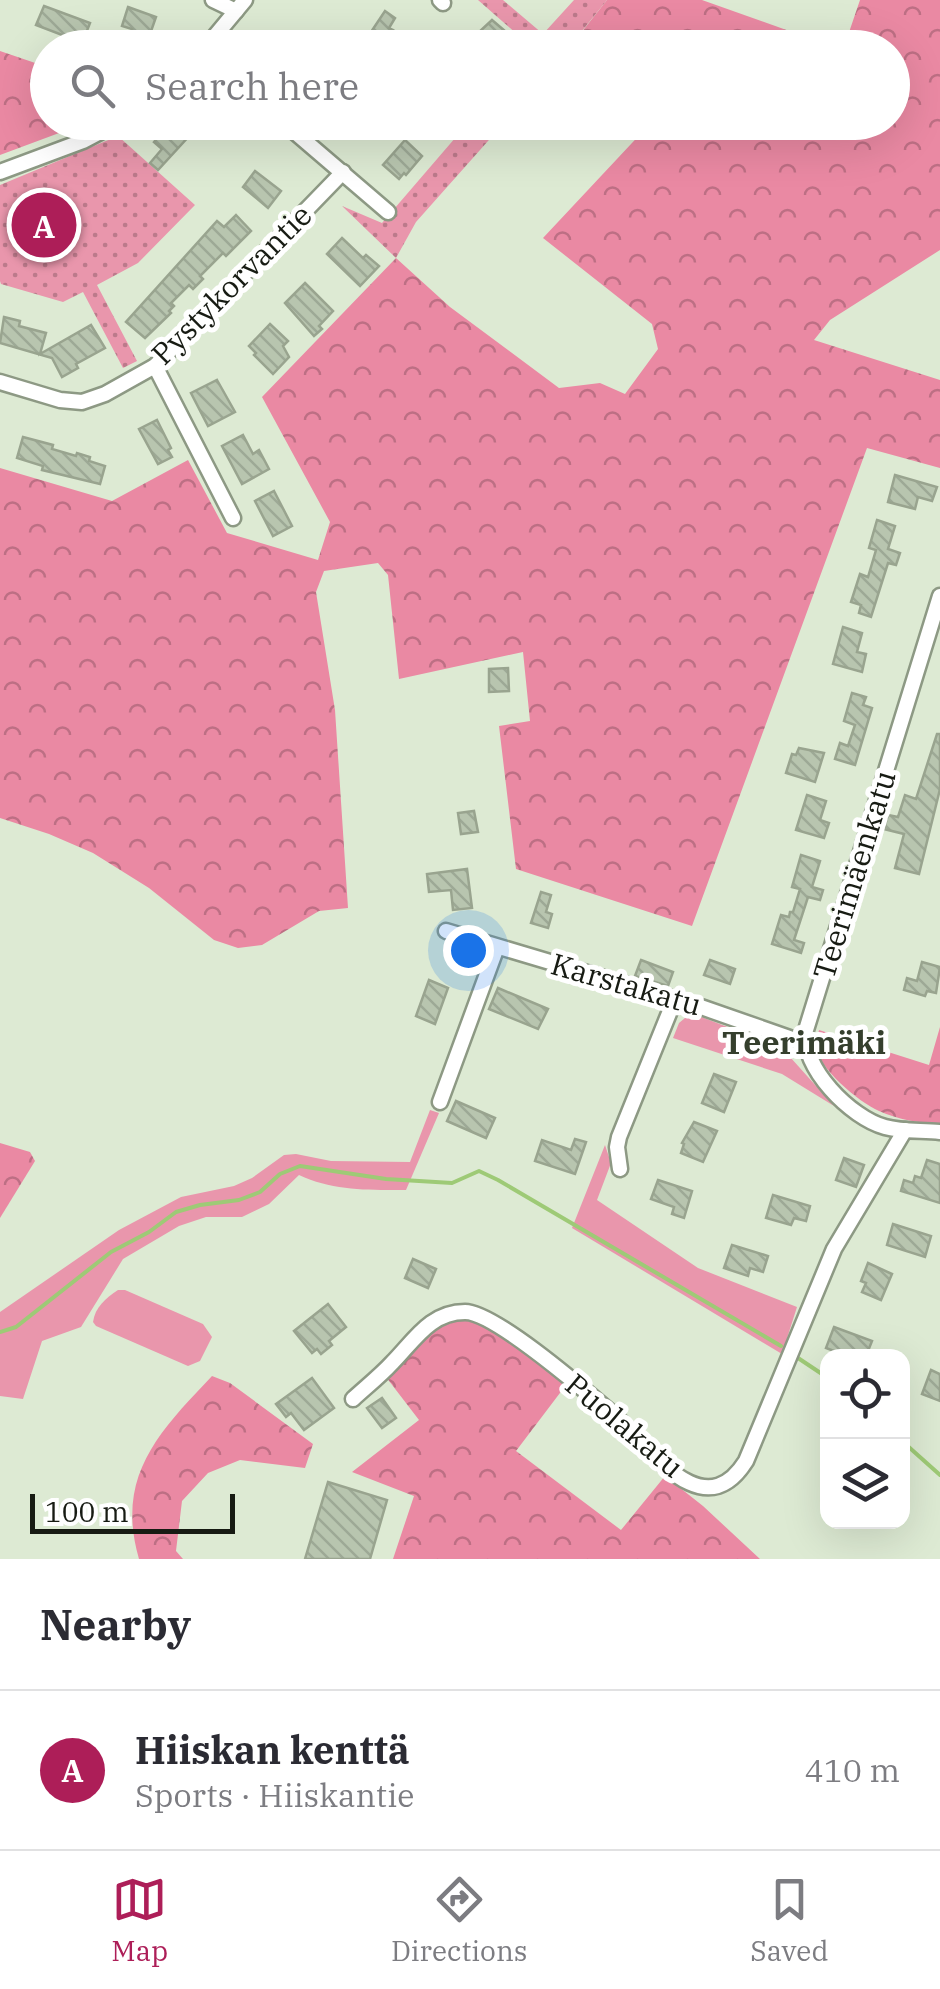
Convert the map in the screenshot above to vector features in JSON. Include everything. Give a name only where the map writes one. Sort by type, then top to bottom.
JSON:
[{"type":"street","points":[[213,0],[241,6],[220,30]]},
{"type":"street","points":[[0,172],[85,140]]},
{"type":"street","points":[[304,140],[388,212]]},
{"type":"street","name":"Pystykorvantie","points":[[0,382],[60,400],[82,402],[105,394],[154,366],[343,172]]},
{"type":"street","points":[[154,366],[232,518]]},
{"type":"street","name":"Teerimäenkatu","points":[[804,1043],[940,596]]},
{"type":"street","name":"Karstakatu","points":[[446,931],[733,1017],[804,1043]]},
{"type":"street","points":[[440,1102],[497,947]]},
{"type":"street","points":[[620,1169],[619,1138],[674,1000]]},
{"type":"street","points":[[804,1043],[814,1067],[853,1111],[886,1128],[940,1132]]},
{"type":"street","name":"Puolakatu","points":[[352,1399],[431,1322],[465,1312],[481,1315],[510,1332],[614,1416],[666,1470],[698,1486],[728,1484],[746,1461],[834,1248],[905,1130]]},
{"type":"shaded area","points":[[478,0],[503,0],[538,30],[512,30]]},
{"type":"shaded area","points":[[574,0],[607,0],[583,30],[547,30]]},
{"type":"shaded area","points":[[108,140],[122,140],[195,205],[138,263],[97,285],[137,361],[123,368],[83,292],[63,302],[1,284],[0,185]]},
{"type":"shaded area","points":[[453,140],[489,140],[416,222],[396,258],[342,206],[382,223]]},
{"type":"shaded area","points":[[691,1013],[782,1048],[834,1106],[782,1074],[673,1038],[679,1023]]},
{"type":"shaded area","points":[[430,1110],[439,1113],[406,1190],[338,1187],[299,1175],[269,1204],[242,1217],[206,1217],[179,1226],[123,1259],[81,1327],[42,1341],[23,1399],[0,1396],[0,1312],[119,1230],[181,1197],[234,1186],[252,1178],[284,1155],[331,1161],[410,1162]]},
{"type":"shaded area","points":[[605,1145],[611,1163],[597,1200],[698,1268],[797,1307],[782,1354],[572,1228]]},
{"type":"shaded area","points":[[118,1290],[203,1324],[212,1337],[200,1361],[188,1366],[96,1326],[93,1322],[99,1307]]},
{"type":"green space","points":[[607,0],[702,0],[786,30],[583,30]]},
{"type":"green space","points":[[860,0],[940,0],[940,250],[830,320],[814,340],[940,380],[940,468],[867,448],[692,926],[516,869],[499,726],[530,721],[523,652],[399,679],[388,575],[378,563],[324,571],[316,592],[335,710],[348,908],[319,911],[262,945],[238,948],[214,940],[149,888],[93,853],[0,818],[0,468],[112,501],[188,460],[227,533],[318,560],[330,522],[262,397],[396,258],[450,307],[559,388],[600,383],[625,394],[658,349],[652,324],[543,238],[635,140],[910,140],[910,30],[850,30]]},
{"type":"green space","points":[[0,51],[30,61],[30,140],[40,140],[0,155]]},
{"type":"green space","points":[[940,1027],[940,1126],[894,1117],[871,1107],[831,1074],[816,1045],[819,1030],[929,1065]]},
{"type":"green space","points":[[0,1143],[30,1152],[35,1161],[0,1218]]},
{"type":"green space","points":[[469,1319],[508,1339],[566,1385],[516,1451],[621,1530],[665,1476],[760,1559],[393,1559],[414,1496],[352,1472],[419,1420],[386,1377],[433,1332]]},
{"type":"green space","points":[[212,1376],[230,1383],[313,1444],[305,1468],[240,1460],[208,1473],[182,1501],[176,1551],[183,1559],[139,1559],[133,1530],[138,1479],[159,1437]]},
{"type":"building","points":[[44,6],[90,23],[87,30],[49,30],[36,25]]},
{"type":"building","points":[[128,7],[156,17],[151,30],[122,26]]},
{"type":"building","points":[[385,11],[395,18],[389,28],[393,30],[372,30]]},
{"type":"building","points":[[492,20],[504,30],[481,30]]},
{"type":"building","points":[[186,140],[158,170],[150,163],[162,149],[154,142]]},
{"type":"building","points":[[405,140],[422,156],[399,179],[383,165]]},
{"type":"building","points":[[255,171],[281,191],[268,208],[243,187]]},
{"type":"building","points":[[236,215],[251,231],[200,276],[203,279],[193,289],[189,285],[171,303],[171,313],[145,338],[126,322],[217,221],[224,227]]},
{"type":"building","points":[[342,238],[363,258],[366,255],[379,266],[360,286],[327,254]]},
{"type":"building","points":[[305,283],[333,311],[314,336],[285,303]]},
{"type":"building","points":[[4,317],[20,321],[19,326],[46,333],[40,354],[91,325],[105,348],[62,377],[52,358],[0,343]]},
{"type":"building","points":[[270,324],[288,341],[283,346],[289,357],[273,374],[249,346]]},
{"type":"building","points":[[217,380],[235,412],[208,426],[191,393]]},
{"type":"building","points":[[157,420],[172,457],[158,464],[139,429]]},
{"type":"building","points":[[243,435],[253,454],[259,450],[269,469],[242,484],[222,446]]},
{"type":"building","points":[[23,437],[53,445],[52,449],[90,457],[89,461],[105,466],[100,484],[42,470],[43,466],[17,458]]},
{"type":"building","points":[[895,475],[937,487],[932,501],[918,497],[915,509],[888,502]]},
{"type":"building","points":[[274,491],[292,526],[273,536],[255,501]]},
{"type":"building","points":[[877,520],[895,526],[888,549],[900,553],[896,565],[888,563],[871,617],[859,613],[861,605],[851,602],[860,574],[868,577],[876,550],[869,548]]},
{"type":"building","points":[[843,627],[862,633],[857,652],[866,654],[862,672],[833,664]]},
{"type":"building","points":[[508,668],[509,691],[489,692],[489,669]]},
{"type":"building","points":[[852,693],[866,697],[863,705],[872,708],[855,765],[835,759],[840,743],[848,746],[855,725],[844,721]]},
{"type":"building","points":[[937,734],[940,789],[919,874],[895,868],[904,834],[884,829],[888,815],[898,817],[905,795],[916,799]]},
{"type":"building","points":[[799,748],[824,753],[815,782],[786,773],[792,754],[796,755]]},
{"type":"building","points":[[807,795],[826,801],[820,820],[829,823],[824,838],[796,830]]},
{"type":"building","points":[[474,811],[478,832],[461,834],[458,813]]},
{"type":"building","points":[[801,855],[820,861],[812,887],[823,890],[820,900],[808,897],[794,940],[804,943],[801,953],[772,944],[781,915],[789,917],[793,912],[800,889],[792,887]]},
{"type":"building","points":[[467,869],[472,908],[453,910],[451,890],[429,892],[427,874]]},
{"type":"building","points":[[541,892],[551,895],[546,912],[552,914],[548,928],[531,923]]},
{"type":"building","points":[[641,960],[673,972],[668,986],[635,976]]},
{"type":"building","points":[[710,960],[735,969],[730,984],[704,975]]},
{"type":"building","points":[[922,962],[940,967],[936,993],[927,991],[925,996],[904,990],[907,978],[917,981]]},
{"type":"building","points":[[429,980],[448,988],[435,1024],[416,1016]]},
{"type":"building","points":[[498,988],[548,1009],[538,1029],[489,1009]]},
{"type":"building","points":[[714,1074],[736,1082],[724,1112],[702,1103]]},
{"type":"building","points":[[456,1101],[495,1118],[486,1138],[447,1121]]},
{"type":"building","points":[[694,1122],[717,1131],[703,1162],[681,1153]]},
{"type":"building","points":[[575,1139],[586,1142],[575,1174],[535,1161],[542,1140],[571,1150]]},
{"type":"building","points":[[844,1158],[864,1165],[856,1187],[836,1180]]},
{"type":"building","points":[[927,1160],[940,1164],[940,1203],[901,1191],[904,1180],[913,1183],[915,1176],[921,1178]]},
{"type":"building","points":[[658,1180],[692,1191],[684,1218],[672,1214],[674,1207],[651,1199]]},
{"type":"building","points":[[773,1195],[810,1206],[806,1221],[794,1218],[791,1225],[766,1218]]},
{"type":"building","points":[[893,1224],[931,1236],[925,1257],[887,1245]]},
{"type":"building","points":[[732,1245],[768,1256],[763,1272],[750,1268],[748,1276],[724,1268]]},
{"type":"building","points":[[413,1259],[436,1269],[428,1288],[405,1278]]},
{"type":"building","points":[[868,1263],[892,1274],[881,1300],[862,1292],[866,1283],[861,1281]]},
{"type":"building","points":[[328,1304],[346,1327],[321,1354],[317,1349],[312,1353],[294,1331]]},
{"type":"building","points":[[834,1327],[872,1341],[869,1349],[826,1348]]},
{"type":"building","points":[[931,1370],[940,1374],[940,1401],[922,1394]]},
{"type":"building","points":[[312,1378],[334,1408],[304,1430],[291,1413],[286,1417],[276,1404]]},
{"type":"building","points":[[382,1398],[396,1418],[382,1428],[367,1408]]},
{"type":"building","points":[[328,1482],[387,1500],[370,1559],[305,1559]]},
{"type":"waterway","points":[[0,1332],[16,1327],[111,1252],[176,1212],[239,1200],[260,1192],[280,1174],[300,1166],[386,1179],[452,1183],[479,1171],[781,1346]]},
{"type":"waterway","points":[[795,1356],[820,1373]]},
{"type":"waterway","points":[[910,1448],[940,1475]]},
{"type":"place","name":"Hiiskan kenttä","points":[[44,225]]},
{"type":"district","name":"Teerimäki","points":[[804,1043]]}]
